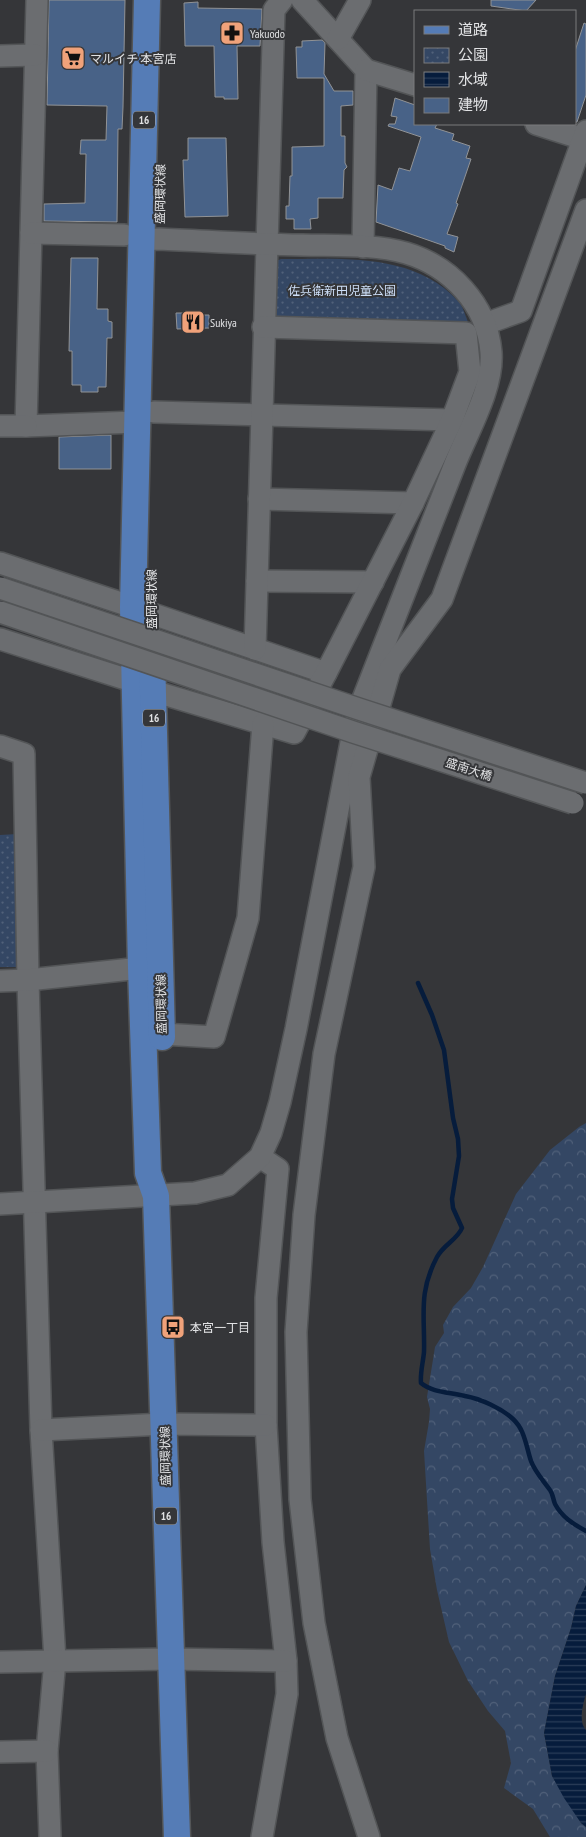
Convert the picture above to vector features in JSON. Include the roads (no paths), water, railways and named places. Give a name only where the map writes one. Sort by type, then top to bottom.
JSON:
[{"type":"main road","name":"盛岡環状線","points":[[147,0],[142,238],[145,417],[142,610],[144,687],[162,1034],[166,1172],[156,1196]]},
{"type":"main road","name":"盛岡環状線","points":[[142,238],[165,0]]},
{"type":"main road","name":"盛岡環状線","points":[[144,687],[141,968],[148,1174],[156,1196],[177,1837]]},
{"type":"street","points":[[26,426],[37,0]]},
{"type":"street","points":[[255,650],[263,415],[263,327],[274,10],[282,0]]},
{"type":"street","points":[[302,0],[366,70],[414,85]]},
{"type":"street","points":[[338,39],[360,0]]},
{"type":"street","points":[[0,56],[35,55]]},
{"type":"street","points":[[362,246],[366,70]]},
{"type":"street","points":[[486,324],[521,311],[585,135],[540,125]]},
{"type":"street","points":[[369,1837],[337,1738],[314,1623],[300,1499],[296,1332],[304,1216],[324,1054],[364,867],[358,776],[390,669],[442,599],[586,210]]},
{"type":"street","points":[[0,1204],[156,1196],[194,1192],[228,1185],[260,1157],[271,1133],[280,1102],[296,1029],[339,800],[359,709],[465,438],[489,383],[491,353],[486,324],[472,300],[458,282],[442,270],[405,252],[362,246],[267,244],[31,232]]},
{"type":"street","points":[[0,639],[144,687],[294,733],[413,503],[452,420],[470,372],[466,333],[263,327]]},
{"type":"street","points":[[0,426],[26,426],[145,417],[263,415],[452,420]]},
{"type":"street","points":[[259,499],[413,503]]},
{"type":"street","points":[[0,563],[326,673]]},
{"type":"street","points":[[257,581],[373,582]]},
{"type":"street","name":"盛南大橋","points":[[0,588],[586,783]]},
{"type":"street","name":"盛南大橋","points":[[0,612],[353,732],[586,807]]},
{"type":"street","points":[[162,1034],[214,1037],[248,918],[263,724]]},
{"type":"street","points":[[0,746],[24,754],[28,980],[41,1430],[54,1660],[47,1750],[50,1837]]},
{"type":"street","points":[[0,981],[28,980],[141,968]]},
{"type":"street","points":[[260,1157],[278,1169],[266,1298],[266,1425],[273,1542],[286,1661],[286,1694],[262,1837]]},
{"type":"street","points":[[41,1430],[164,1424],[266,1425]]},
{"type":"street","points":[[0,1662],[170,1659],[286,1661]]},
{"type":"street","points":[[0,1752],[47,1750]]},
{"type":"water","points":[[586,1585],[586,1694],[582,1722],[586,1730],[586,1827],[581,1823],[564,1798],[552,1776],[544,1733],[555,1676],[571,1628],[576,1606]]},
{"type":"waterway","points":[[418,983],[444,1050],[459,1156],[452,1199],[453,1208],[462,1228],[437,1257],[427,1282],[424,1304],[424,1352],[421,1383],[436,1390],[471,1397],[484,1402],[503,1411],[513,1419],[523,1433],[531,1461],[551,1492],[558,1509],[568,1520],[586,1531]]},
{"type":"place","name":"Yakuodo","points":[[232,33]]},
{"type":"place","name":"マルイチ 本宮店","points":[[73,58]]},
{"type":"place","name":"Sukiya","points":[[193,322]]},
{"type":"place","name":"本宮一丁目","points":[[173,1327]]},
{"type":"park label","name":"佐兵衛新田児童公園","points":[[342,290]]}]
